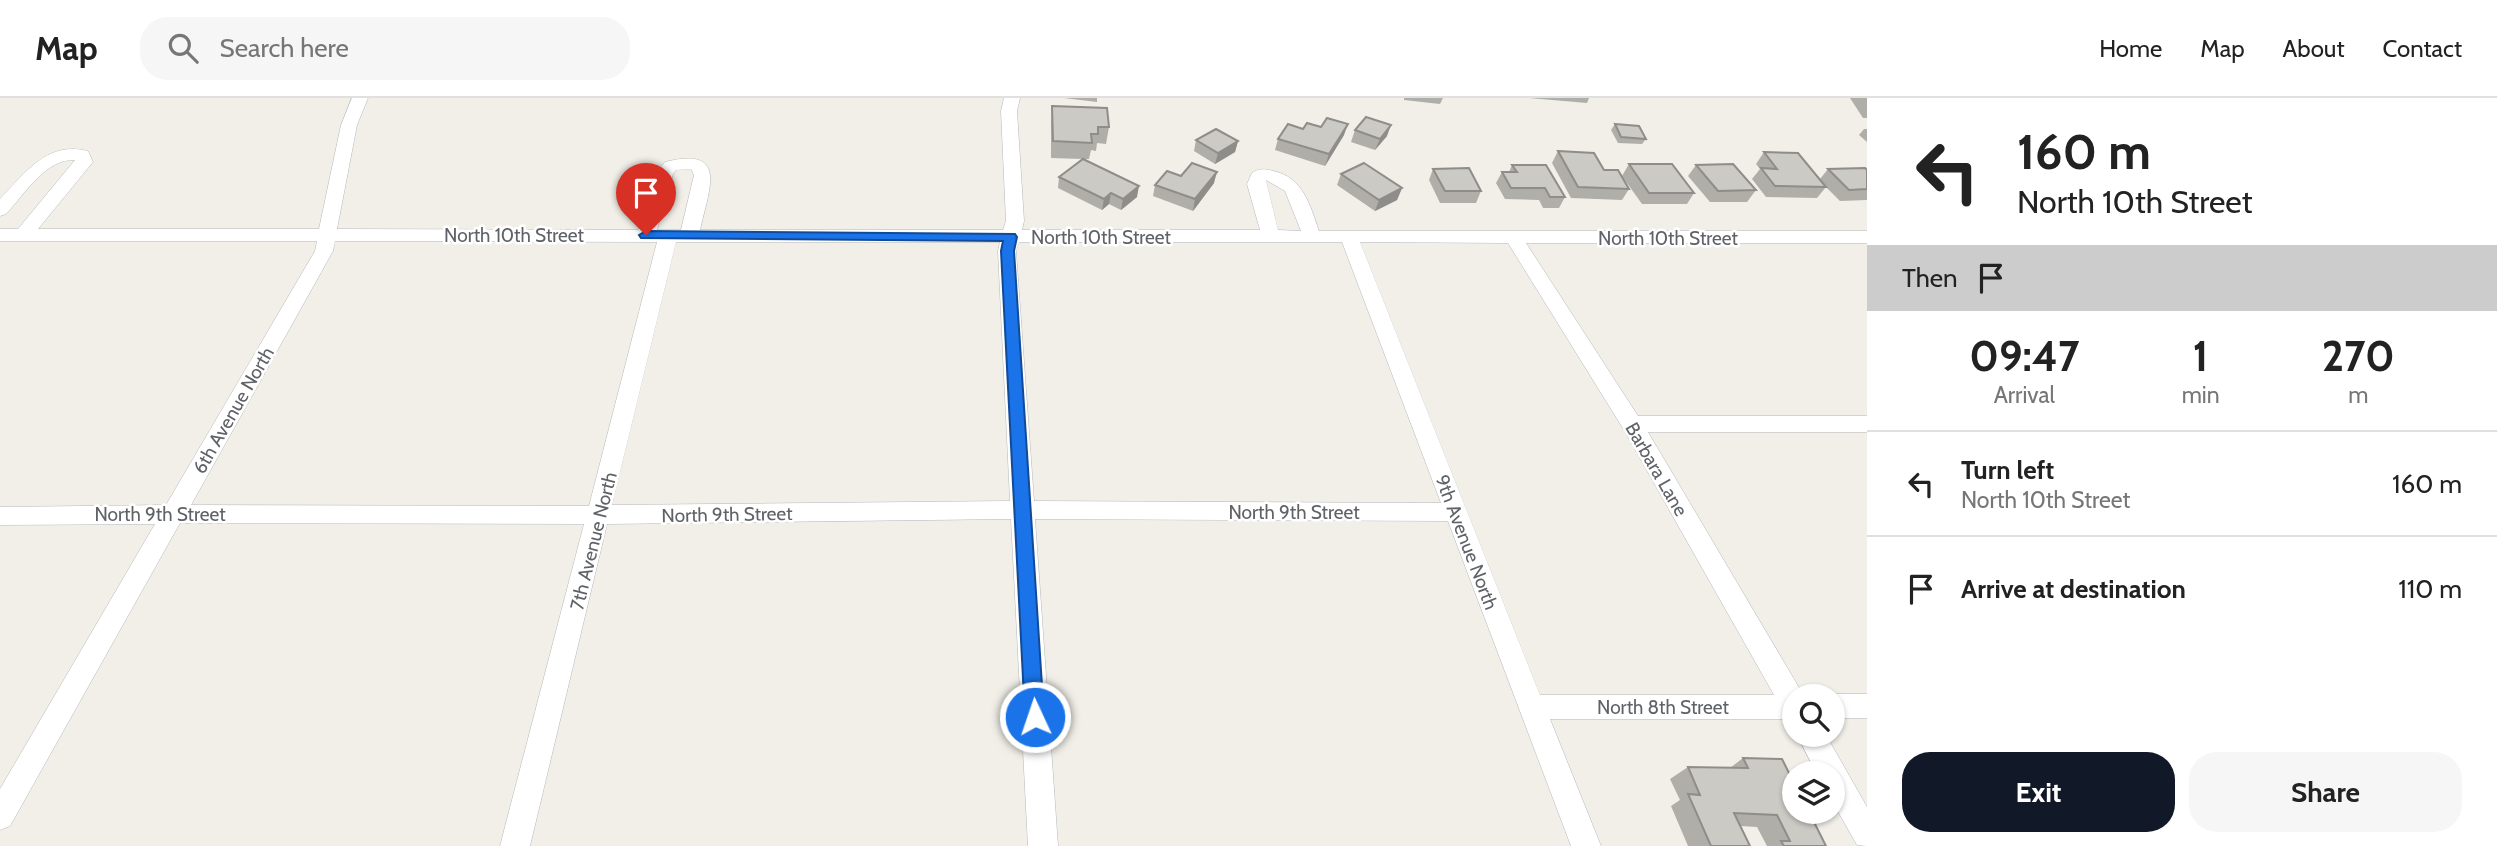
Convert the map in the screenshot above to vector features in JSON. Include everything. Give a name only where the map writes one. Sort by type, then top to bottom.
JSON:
[{"type":"street","name":"6th Avenue North","points":[[0,816],[324,251],[329,215],[349,125],[360,98]]},
{"type":"street","points":[[1005,102],[1015,222],[1007,251],[1043,846]]},
{"type":"street","points":[[0,210],[47,160],[64,154],[82,155],[84,162],[23,235]]},
{"type":"street","points":[[1271,237],[1256,184],[1262,174],[1285,178],[1293,187],[1312,236]]},
{"type":"street","name":"North 10th Street","points":[[0,235],[1867,237]]},
{"type":"street","name":"7th Avenue North","points":[[515,846],[668,235]]},
{"type":"street","name":"9th Avenue North","points":[[1349,237],[1586,846]]},
{"type":"street","name":"Barbara Lane","points":[[1514,238],[1632,425],[1782,684]]},
{"type":"street","points":[[1632,425],[1867,424]]},
{"type":"street","name":"North 9th Street","points":[[0,516],[600,515],[1022,510],[1454,512]]},
{"type":"street","name":"North 8th Street","points":[[1532,707],[1782,705]]},
{"type":"street","points":[[1845,706],[1867,706]]},
{"type":"street","points":[[1818,747],[1867,835]]},
{"type":"building","points":[[1052,106],[1107,108],[1109,127],[1098,127],[1098,134],[1091,134],[1092,143],[1053,141]]},
{"type":"building","points":[[1366,117],[1391,125],[1380,139],[1355,130]]},
{"type":"building","points":[[1327,118],[1348,124],[1329,154],[1278,139],[1288,124],[1303,129],[1307,123],[1321,127]]},
{"type":"building","points":[[1615,124],[1639,126],[1646,139],[1621,137]]},
{"type":"building","points":[[1216,129],[1238,141],[1218,153],[1196,140]]},
{"type":"building","points":[[1558,151],[1594,153],[1604,170],[1618,170],[1629,189],[1578,187]]},
{"type":"building","points":[[1764,152],[1798,153],[1826,187],[1775,186],[1761,168],[1777,169]]},
{"type":"building","points":[[1083,159],[1139,186],[1123,199],[1111,193],[1104,199],[1059,177]]},
{"type":"building","points":[[1192,163],[1217,172],[1195,199],[1155,185],[1167,171],[1181,176]]},
{"type":"building","points":[[1364,163],[1402,188],[1379,200],[1341,174]]},
{"type":"building","points":[[1629,164],[1672,164],[1694,193],[1649,193]]},
{"type":"building","points":[[1733,164],[1756,190],[1718,191],[1696,165]]},
{"type":"building","points":[[1512,165],[1546,165],[1565,197],[1550,197],[1545,188],[1511,188],[1502,172],[1517,172]]},
{"type":"building","points":[[1469,168],[1481,191],[1445,191],[1433,169]]},
{"type":"building","points":[[1865,168],[1867,189],[1849,190],[1828,169]]},
{"type":"building","points":[[1743,758],[1782,759],[1782,824],[1815,824],[1826,846],[1784,846],[1781,841],[1790,841],[1777,815],[1734,813],[1750,846],[1711,846],[1688,794],[1700,795],[1688,767],[1748,768]]},
{"type":"route","points":[[646,235],[1011,237],[1007,251],[1035,717]]}]
